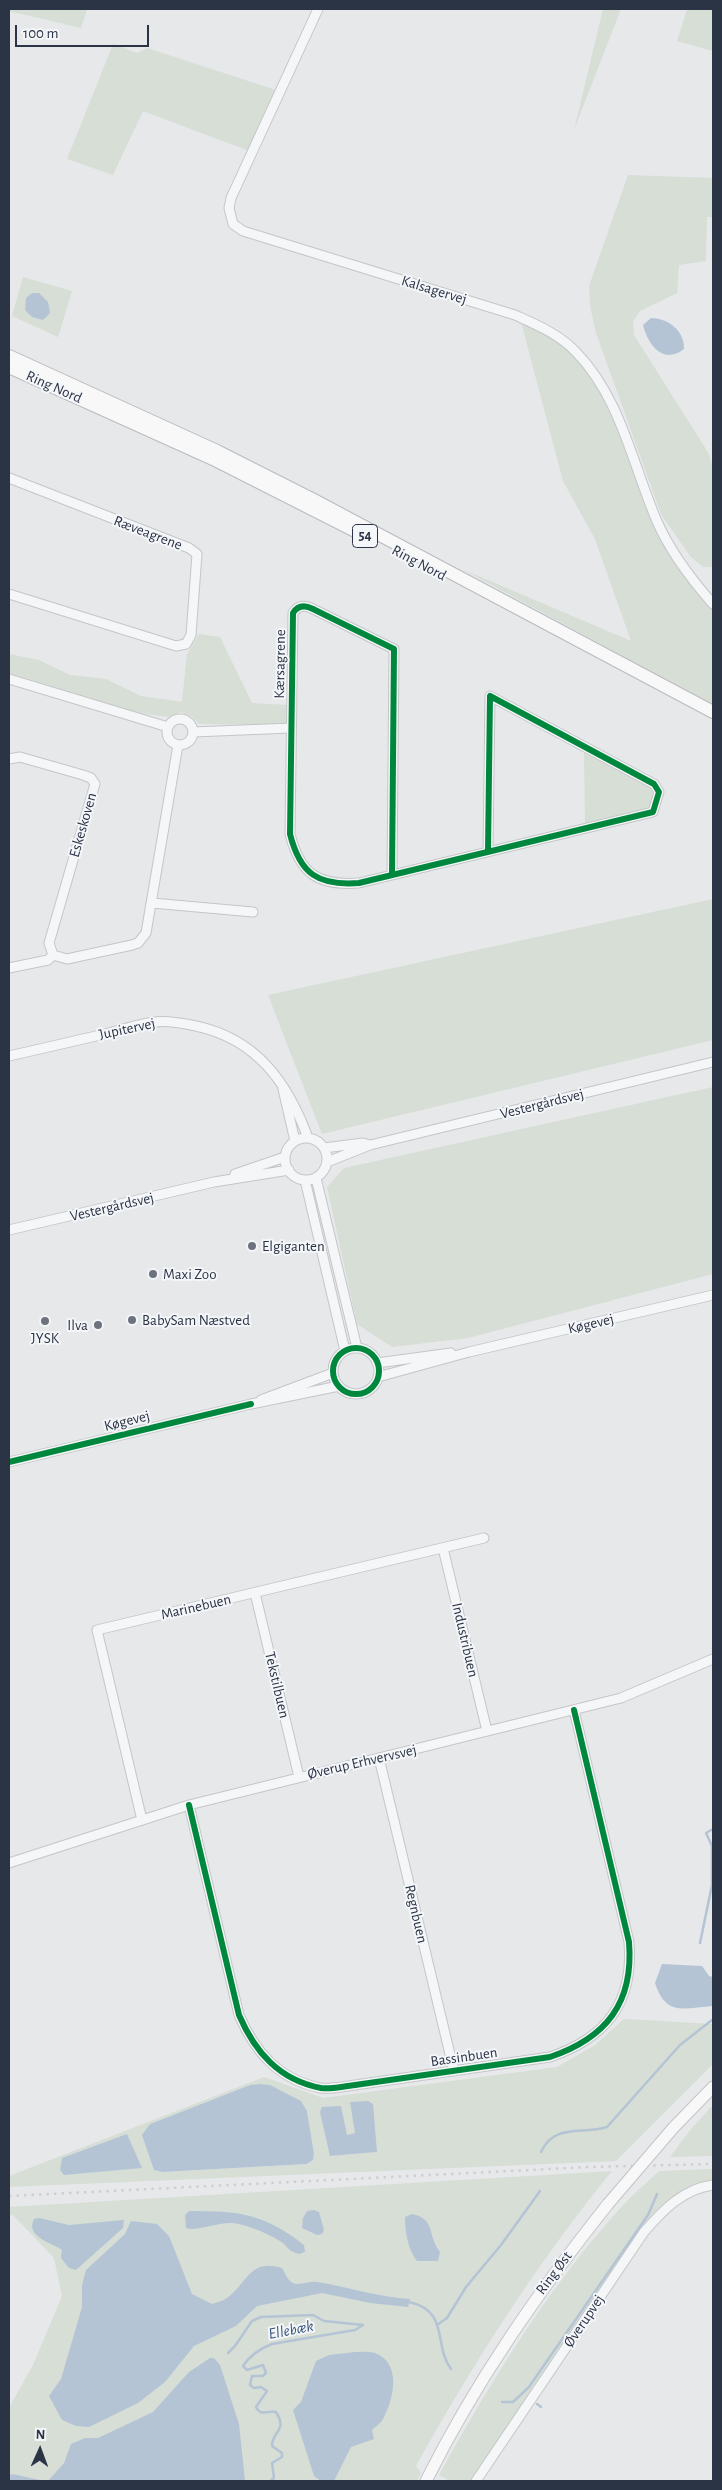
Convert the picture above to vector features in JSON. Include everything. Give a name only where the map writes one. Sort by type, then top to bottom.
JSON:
[{"type":"highway","name":"54","points":[[9,356],[217,451],[314,500],[713,712]]},
{"type":"highway","name":"Ring Nord","points":[[9,368],[213,459],[380,543],[713,722]]},
{"type":"main road","name":"Ring Øst","points":[[426,2481],[508,2337],[560,2265],[608,2204],[674,2127],[713,2087]]},
{"type":"street","name":"Kalsagervej","points":[[318,9],[231,198],[229,208],[233,224],[243,231],[515,315],[557,336],[575,350],[596,374],[613,404],[657,522],[680,564],[713,604]]},
{"type":"street","name":"Ræveagrene","points":[[9,478],[189,548],[197,554],[191,634],[186,644],[176,646],[9,594]]},
{"type":"street","name":"Kærsagrene","points":[[392,874],[394,649],[313,608],[307,606],[296,609],[293,613],[290,834],[301,862],[309,872],[327,883],[359,883],[654,812],[659,792],[654,784],[490,696],[488,851]]},
{"type":"street","points":[[9,679],[168,727]]},
{"type":"street","points":[[180,719],[188,721],[193,732],[190,740],[178,745],[170,740],[168,727],[173,721],[180,719]]},
{"type":"street","points":[[193,732],[291,728]]},
{"type":"street","points":[[9,968],[48,960],[53,955],[67,959],[138,942],[146,933],[178,745]]},
{"type":"street","name":"Eskeskoven","points":[[9,759],[20,757],[83,775],[91,778],[95,784],[50,938],[53,955]]},
{"type":"street","points":[[152,903],[252,912]]},
{"type":"street","name":"Jupitervej","points":[[9,1056],[155,1022],[180,1023],[210,1029],[230,1037],[250,1049],[274,1073],[283,1089],[296,1141]]},
{"type":"street","name":"Vestergårdsvej","points":[[327,1162],[370,1145],[713,1062]]},
{"type":"street","name":"Jupitervej","points":[[283,1089],[290,1094],[308,1138]]},
{"type":"street","points":[[308,1138],[324,1148],[327,1162],[323,1172],[316,1178],[305,1180],[299,1179],[289,1170],[286,1157],[290,1145],[296,1141],[308,1138]]},
{"type":"street","name":"Vestergårdsvej","points":[[324,1148],[370,1145]]},
{"type":"street","name":"Vestergårdsvej","points":[[214,1182],[286,1157]]},
{"type":"street","name":"Vestergårdsvej","points":[[9,1230],[214,1182],[289,1170]]},
{"type":"street","points":[[316,1178],[357,1348]]},
{"type":"street","points":[[305,1180],[345,1351]]},
{"type":"street","name":"Køgevej","points":[[378,1377],[469,1352],[713,1295]]},
{"type":"street","points":[[357,1348],[371,1354],[377,1363],[378,1377],[370,1388],[358,1393],[351,1393],[339,1386],[333,1372],[337,1358],[345,1351],[357,1348]]},
{"type":"street","name":"Køgevej","points":[[377,1363],[469,1352]]},
{"type":"street","name":"Køgevej","points":[[251,1404],[333,1372]]},
{"type":"street","name":"Køgevej","points":[[9,1462],[251,1404],[339,1386]]},
{"type":"street","name":"Marinebuen","points":[[142,1820],[97,1630],[484,1538]]},
{"type":"street","name":"Industribuen","points":[[444,1548],[487,1731]]},
{"type":"street","name":"Tekstilbuen","points":[[255,1593],[299,1776]]},
{"type":"street","name":"Øverup Erhvervsvej","points":[[9,1863],[189,1805],[299,1776],[574,1710],[649,1688],[713,1659]]},
{"type":"street","name":"Bassinbuen","points":[[189,1805],[239,2015],[249,2038],[264,2058],[281,2072],[322,2088],[348,2086],[550,2057],[575,2048],[600,2030],[616,2010],[626,1990],[630,1964],[629,1942],[574,1710]]},
{"type":"street","name":"Regnbuen","points":[[379,1758],[454,2071]]},
{"type":"street","name":"Øverupvej","points":[[476,2481],[644,2232],[661,2212],[676,2200],[692,2191],[713,2185]]},
{"type":"shaded area","points":[[9,9],[87,9],[81,28],[9,11]]},
{"type":"shaded area","points":[[603,9],[621,9],[574,130]]},
{"type":"shaded area","points":[[687,9],[713,9],[713,51],[677,41]]},
{"type":"shaded area","points":[[113,44],[137,53],[147,48],[276,90],[249,151],[143,111],[113,175],[67,159]]},
{"type":"shaded area","points":[[628,175],[713,178],[713,217],[707,217],[706,261],[679,265],[677,293],[640,311],[633,321],[634,335],[709,454],[713,469],[712,567],[703,567],[690,556],[661,514],[596,333],[590,306],[589,286]]},
{"type":"shaded area","points":[[23,277],[72,291],[58,337],[12,316]]},
{"type":"shaded area","points":[[521,322],[549,334],[574,354],[593,377],[610,406],[654,523],[713,606],[713,705],[462,569],[631,641],[595,539],[563,481]]},
{"type":"shaded area","points":[[199,634],[220,637],[252,703],[287,705],[288,725],[199,724],[191,716],[181,712],[167,717],[134,712],[9,673],[9,654],[39,660],[70,675],[106,679],[141,696],[182,702],[187,654]]},
{"type":"shaded area","points":[[584,753],[651,786],[655,793],[650,808],[585,823]]},
{"type":"shaded area","points":[[713,899],[713,1040],[322,1134],[268,995]]},
{"type":"shaded area","points":[[713,1087],[713,1274],[468,1338],[392,1347],[357,1324],[327,1187],[344,1168]]},
{"type":"shaded area","points":[[624,2019],[713,2024],[713,2064],[616,2161],[9,2187],[9,2176],[264,2077],[323,2098],[557,2067],[595,2045]],"holes":[[[259,2084],[301,2101],[307,2111],[314,2154],[313,2160],[307,2164],[162,2172],[154,2170],[150,2124],[250,2085]],[[355,2133],[377,2152],[330,2156],[347,2135]]]},
{"type":"shaded area","points":[[713,2105],[713,2156],[670,2157],[691,2129]]},
{"type":"shaded area","points":[[713,2169],[713,2182],[681,2192],[654,2213],[470,2481],[450,2481],[439,2475],[478,2407],[542,2307],[589,2244],[615,2214],[659,2171]]},
{"type":"shaded area","points":[[612,2171],[532,2277],[484,2351],[416,2466],[421,2473],[417,2481],[9,2481],[9,2408],[33,2365],[62,2296],[54,2258],[14,2216],[9,2214],[9,2207]]},
{"type":"water","points":[[32,293],[39,293],[48,302],[50,313],[43,320],[32,317],[25,310],[26,298]]},
{"type":"water","points":[[651,318],[664,320],[675,327],[682,337],[684,349],[669,355],[657,350],[645,332],[643,325]]},
{"type":"water","points":[[662,1964],[702,1966],[709,1976],[713,1977],[713,2006],[685,2009],[671,2006],[659,1994],[655,1983]]},
{"type":"water","points":[[250,2085],[270,2085],[301,2101],[307,2111],[314,2154],[313,2160],[307,2164],[162,2172],[154,2170],[142,2135],[150,2124]]},
{"type":"water","points":[[368,2101],[373,2104],[377,2152],[330,2156],[320,2112],[322,2107],[341,2106],[347,2135],[355,2133],[350,2102]]},
{"type":"water","points":[[127,2134],[142,2168],[64,2175],[60,2170],[62,2158]]},
{"type":"water","points":[[314,2210],[319,2212],[324,2230],[322,2234],[317,2235],[302,2228],[303,2218],[307,2211]]},
{"type":"water","points":[[189,2211],[237,2213],[263,2220],[276,2226],[304,2245],[305,2252],[295,2253],[270,2235],[238,2224],[226,2223],[195,2229],[186,2228],[185,2215]]},
{"type":"water","points":[[412,2214],[420,2216],[428,2224],[440,2252],[438,2261],[417,2261],[411,2252],[406,2235],[405,2217]]},
{"type":"water","points":[[39,2218],[69,2225],[124,2220],[123,2228],[76,2270],[69,2268],[61,2258],[62,2250],[36,2235],[32,2225],[34,2219]]},
{"type":"water","points":[[131,2221],[157,2224],[169,2236],[192,2294],[212,2304],[227,2298],[256,2269],[263,2266],[271,2266],[282,2268],[288,2279],[293,2283],[317,2282],[410,2299],[408,2307],[370,2303],[322,2293],[257,2306],[236,2326],[194,2346],[165,2382],[138,2403],[89,2427],[76,2426],[62,2420],[49,2396],[61,2379],[82,2307],[82,2285],[86,2270],[125,2234]]},
{"type":"water","points":[[355,2352],[375,2353],[384,2358],[389,2365],[393,2382],[390,2402],[382,2420],[372,2430],[374,2439],[351,2447],[334,2481],[321,2481],[314,2476],[293,2410],[301,2402],[316,2361],[329,2355]]},
{"type":"water","points":[[210,2358],[214,2358],[220,2365],[239,2424],[245,2481],[48,2481],[64,2463],[71,2444],[85,2438],[98,2438],[153,2412],[189,2372]]},
{"type":"water","points":[[12,2474],[45,2481],[9,2481],[9,2476]]},
{"type":"waterway","points":[[700,1943],[712,1885],[712,1846],[706,1833],[713,1829]]},
{"type":"waterway","points":[[541,2152],[553,2137],[561,2133],[607,2127],[680,2045],[712,2020]]},
{"type":"waterway","points":[[437,2325],[447,2318],[466,2287],[501,2245],[540,2191]]},
{"type":"waterway","points":[[502,2402],[513,2402],[529,2387],[648,2215],[657,2194]]},
{"type":"waterway","points":[[409,2302],[422,2306],[436,2321],[446,2360],[451,2369]]},
{"type":"waterway","name":"Ellebæk","points":[[228,2353],[252,2321],[261,2317],[313,2315],[324,2321],[363,2325],[355,2330],[272,2344],[255,2353],[243,2366],[247,2370],[263,2365],[266,2373],[263,2376],[252,2376],[250,2385],[254,2388],[261,2387],[267,2391],[256,2407],[260,2412],[276,2412],[279,2418],[280,2427],[274,2437],[272,2446],[282,2453],[282,2457],[272,2463],[274,2478],[270,2481]]},
{"type":"waterway","points":[[537,2404],[541,2407]]},
{"type":"railway","points":[[9,2196],[590,2167],[713,2164]]},
{"type":"cycle path","points":[[392,874],[394,649],[313,609],[304,606],[299,607],[293,613],[290,834],[299,859],[313,875],[332,882],[359,883],[653,812],[659,792],[654,784],[490,696],[488,851]]},
{"type":"cycle path","points":[[356,1348],[369,1352],[375,1358],[379,1371],[375,1384],[369,1390],[356,1394],[343,1390],[337,1384],[333,1371],[337,1358],[343,1352],[356,1348]]},
{"type":"cycle path","points":[[9,1462],[251,1404]]},
{"type":"cycle path","points":[[189,1805],[239,2015],[261,2052],[281,2071],[306,2084],[321,2088],[331,2088],[550,2057],[587,2040],[601,2028],[621,2000],[627,1983],[629,1964],[629,1942],[574,1710]]},
{"type":"place","name":"Elgiganten","points":[[252,1246]]},
{"type":"place","name":"Maxi Zoo","points":[[153,1274]]},
{"type":"place","name":"BabySam Næstved","points":[[132,1320]]},
{"type":"place","name":"JYSK","points":[[45,1321]]},
{"type":"place","name":"Ilva","points":[[98,1325]]}]
